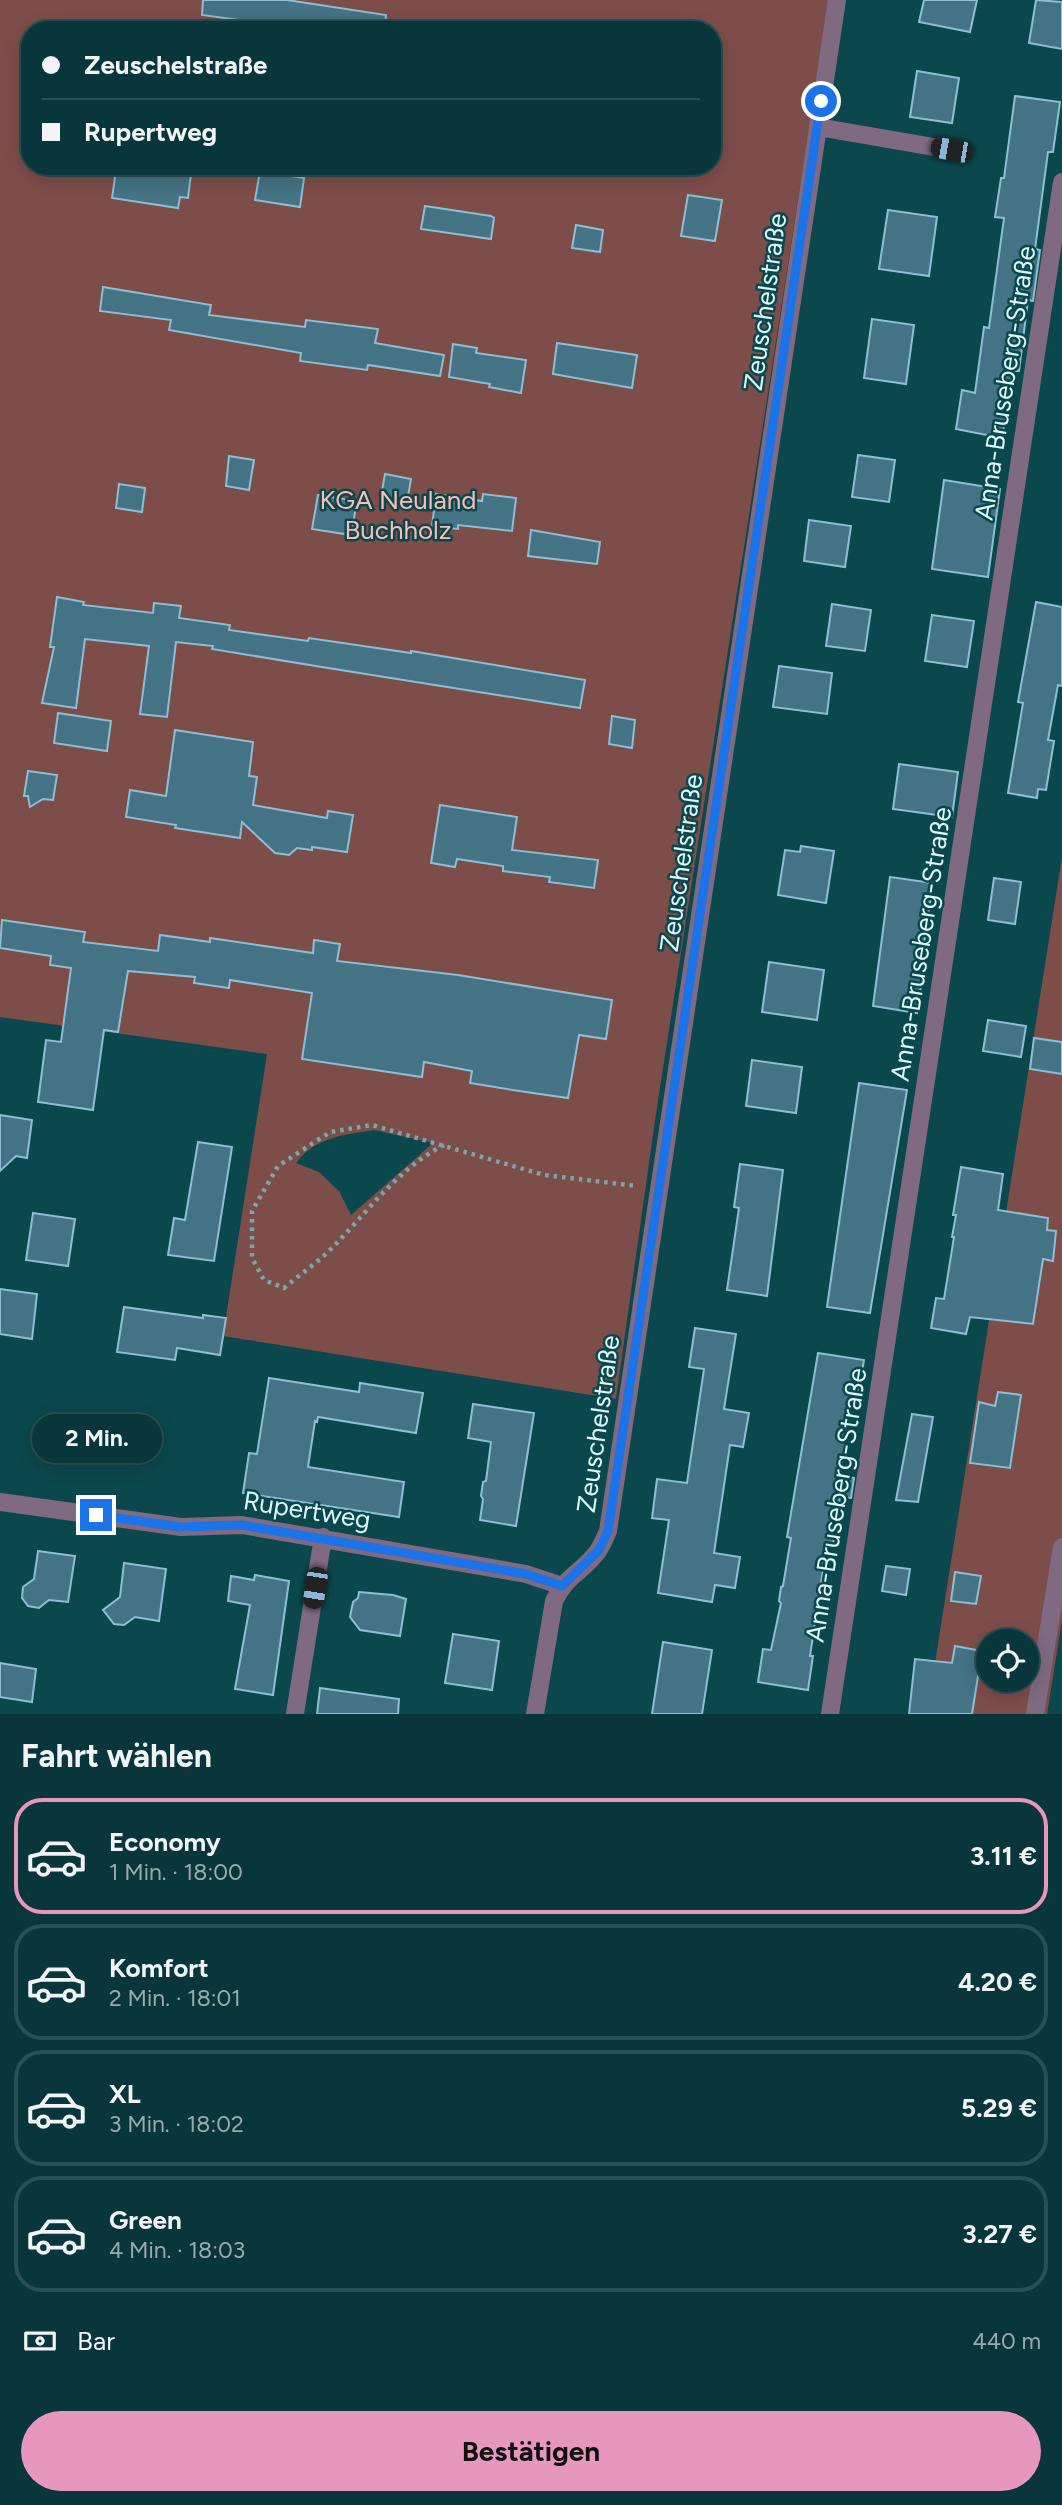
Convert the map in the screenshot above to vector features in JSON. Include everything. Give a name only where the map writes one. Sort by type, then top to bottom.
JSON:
[{"type":"street","name":"Zeuschelstraße","points":[[535,1714],[554,1601],[562,1586],[599,1550],[608,1531],[837,0]]},
{"type":"street","points":[[818,127],[951,150]]},
{"type":"street","name":"Anna-Bruseberg-Straße","points":[[830,1714],[1062,182]]},
{"type":"street","name":"Rupertweg","points":[[0,1502],[181,1527],[242,1525],[323,1537],[526,1574],[562,1586]]},
{"type":"street","points":[[295,1714],[323,1537]]},
{"type":"street","points":[[1035,1714],[1062,1547]]},
{"type":"path","points":[[444,1145],[424,1155],[328,1252],[284,1288],[264,1280],[252,1258],[252,1212],[278,1166],[330,1132],[373,1125],[444,1145],[544,1175],[659,1188]]},
{"type":"green space","name":"KGA Neuland Buchholz","points":[[0,0],[829,0],[655,1120],[616,1399],[223,1336],[267,1054],[0,1017]],"holes":[[[374,1130],[433,1143],[351,1215],[339,1191],[319,1172],[296,1163],[321,1142]]]},
{"type":"green space","points":[[1062,857],[1062,1620],[1047,1714],[927,1714]]},
{"type":"building","points":[[203,0],[287,0],[386,15],[386,21],[247,21],[202,15]]},
{"type":"building","points":[[924,0],[977,0],[970,32],[919,22]]},
{"type":"building","points":[[1036,0],[1062,2],[1062,49],[1029,43]]},
{"type":"building","points":[[917,71],[959,78],[952,123],[910,117]]},
{"type":"building","points":[[1015,96],[1060,102],[1053,152],[1048,152],[1035,249],[1040,250],[1033,301],[1028,300],[1019,371],[1013,371],[1002,438],[956,429],[962,390],[975,393],[984,327],[989,328],[1004,218],[995,217],[1001,178],[1004,178]]},
{"type":"building","points":[[115,175],[191,175],[188,198],[180,197],[178,208],[112,198]]},
{"type":"building","points":[[259,175],[304,178],[300,207],[255,200]]},
{"type":"building","points":[[688,195],[722,200],[715,241],[681,236]]},
{"type":"building","points":[[425,206],[491,216],[494,218],[491,239],[421,229]]},
{"type":"building","points":[[888,210],[937,217],[929,276],[879,269]]},
{"type":"building","points":[[576,225],[603,230],[600,252],[572,248]]},
{"type":"building","points":[[103,287],[211,305],[209,315],[305,327],[306,320],[378,329],[375,343],[444,355],[440,376],[368,365],[367,370],[300,361],[301,353],[169,330],[171,320],[100,311]]},
{"type":"building","points":[[872,319],[914,325],[906,384],[864,378]]},
{"type":"building","points":[[557,343],[637,355],[632,388],[553,374]]},
{"type":"building","points":[[453,344],[477,348],[476,353],[526,360],[521,393],[449,377]]},
{"type":"building","points":[[858,455],[895,460],[889,502],[852,497]]},
{"type":"building","points":[[229,456],[254,460],[249,490],[226,486]]},
{"type":"building","points":[[385,474],[411,479],[407,502],[381,497]]},
{"type":"building","points":[[944,480],[1000,489],[988,577],[932,569]]},
{"type":"building","points":[[119,484],[145,488],[142,512],[116,508]]},
{"type":"building","points":[[436,494],[482,501],[483,494],[516,498],[512,531],[458,525],[458,529],[432,526]]},
{"type":"building","points":[[318,495],[357,501],[351,535],[312,529]]},
{"type":"building","points":[[809,520],[851,526],[845,567],[804,561]]},
{"type":"building","points":[[531,530],[600,542],[597,564],[528,556]]},
{"type":"building","points":[[57,597],[84,602],[83,605],[153,613],[154,603],[181,606],[179,618],[230,625],[229,630],[411,651],[585,680],[580,708],[176,642],[167,717],[140,714],[149,646],[85,639],[76,708],[42,703],[54,647],[50,647]]},
{"type":"building","points":[[1036,602],[1062,607],[1062,686],[1058,685],[1048,740],[1054,741],[1046,790],[1038,789],[1037,798],[1008,793],[1023,703],[1018,702]]},
{"type":"building","points":[[832,604],[871,610],[865,651],[826,646]]},
{"type":"building","points":[[932,615],[974,621],[967,667],[925,661]]},
{"type":"building","points":[[779,666],[832,673],[827,714],[773,707]]},
{"type":"building","points":[[58,713],[111,721],[107,751],[54,743]]},
{"type":"building","points":[[612,716],[635,720],[632,748],[609,744]]},
{"type":"building","points":[[175,730],[253,742],[249,776],[257,777],[253,805],[327,818],[328,811],[353,815],[347,852],[312,847],[312,850],[297,848],[289,855],[275,853],[242,822],[240,838],[126,817],[130,790],[166,796]]},
{"type":"building","points":[[899,764],[958,772],[952,817],[893,809]]},
{"type":"building","points":[[28,771],[57,775],[53,800],[43,799],[30,807],[28,796],[24,796]]},
{"type":"building","points":[[440,805],[517,817],[512,850],[598,860],[594,888],[549,882],[550,877],[503,871],[503,866],[457,859],[455,867],[431,863]]},
{"type":"building","points":[[801,846],[834,851],[826,903],[778,895],[785,850],[800,852]]},
{"type":"building","points":[[890,877],[933,883],[917,1013],[873,1006]]},
{"type":"building","points":[[994,878],[1021,882],[1015,924],[988,920]]},
{"type":"building","points":[[2,920],[85,932],[83,942],[158,951],[160,935],[210,942],[210,938],[313,953],[314,940],[340,944],[337,961],[458,975],[612,1000],[606,1039],[579,1035],[568,1098],[470,1083],[472,1071],[424,1062],[422,1077],[302,1059],[312,993],[230,980],[229,988],[194,983],[195,977],[128,971],[118,1032],[104,1030],[93,1110],[38,1102],[46,1040],[61,1042],[71,968],[50,965],[51,956],[0,948]]},
{"type":"building","points":[[769,962],[824,970],[817,1020],[762,1012]]},
{"type":"building","points":[[988,1020],[1026,1026],[1021,1057],[983,1051]]},
{"type":"building","points":[[1034,1038],[1062,1042],[1062,1074],[1030,1069]]},
{"type":"building","points":[[752,1060],[802,1067],[796,1113],[746,1106]]},
{"type":"building","points":[[859,1083],[907,1090],[870,1313],[827,1307]]},
{"type":"building","points":[[0,1115],[32,1120],[27,1158],[16,1156],[0,1171]]},
{"type":"building","points":[[198,1142],[232,1147],[214,1261],[168,1255],[174,1218],[185,1220]]},
{"type":"building","points":[[740,1164],[783,1170],[767,1296],[727,1290],[739,1208],[734,1207]]},
{"type":"building","points":[[961,1167],[1003,1174],[998,1210],[1048,1218],[1047,1230],[1056,1231],[1053,1261],[1043,1259],[1033,1324],[970,1317],[966,1334],[931,1328],[936,1298],[944,1299]]},
{"type":"building","points":[[33,1213],[75,1219],[68,1266],[26,1260]]},
{"type":"building","points":[[0,1289],[37,1294],[32,1339],[0,1334]]},
{"type":"building","points":[[124,1307],[203,1318],[203,1315],[226,1318],[220,1355],[177,1348],[175,1360],[117,1352]]},
{"type":"building","points":[[695,1328],[736,1334],[724,1409],[749,1413],[743,1447],[730,1445],[714,1553],[740,1557],[735,1588],[715,1585],[712,1602],[658,1593],[669,1520],[652,1518],[657,1479],[687,1483],[704,1369],[689,1367]]},
{"type":"building","points":[[818,1353],[864,1360],[858,1398],[852,1397],[840,1475],[854,1478],[851,1498],[840,1497],[833,1544],[827,1543],[810,1656],[813,1656],[808,1690],[758,1682],[763,1649],[771,1650],[781,1603],[781,1587],[791,1538],[787,1537]]},
{"type":"building","points":[[269,1378],[359,1392],[360,1383],[423,1393],[416,1433],[318,1417],[317,1422],[315,1421],[308,1467],[404,1482],[399,1517],[243,1493],[249,1453],[257,1454]]},
{"type":"building","points":[[998,1392],[1021,1395],[1010,1468],[970,1463],[979,1402],[995,1406]]},
{"type":"building","points":[[473,1404],[534,1413],[516,1526],[480,1520],[483,1499],[481,1496],[483,1482],[486,1481],[491,1442],[468,1438]]},
{"type":"building","points":[[912,1414],[933,1417],[918,1502],[896,1500]]},
{"type":"building","points":[[38,1551],[75,1556],[68,1602],[49,1600],[39,1608],[28,1606],[22,1598],[23,1587],[34,1579]]},
{"type":"building","points":[[124,1563],[166,1569],[159,1621],[135,1617],[124,1625],[114,1624],[103,1610],[120,1597]]},
{"type":"building","points":[[886,1566],[910,1569],[906,1595],[882,1591]]},
{"type":"building","points":[[955,1572],[981,1576],[976,1604],[951,1601]]},
{"type":"building","points":[[255,1575],[289,1581],[273,1695],[235,1689],[250,1605],[228,1601],[231,1576],[254,1580]]},
{"type":"building","points":[[359,1592],[406,1599],[400,1636],[360,1630],[350,1617],[353,1602],[358,1598]]},
{"type":"building","points":[[453,1634],[499,1641],[492,1690],[445,1683]]},
{"type":"building","points":[[663,1642],[712,1650],[702,1714],[652,1714]]},
{"type":"building","points":[[955,1646],[976,1650],[976,1689],[972,1714],[909,1714],[915,1659],[952,1663]]},
{"type":"building","points":[[0,1663],[36,1669],[32,1702],[0,1697]]},
{"type":"building","points":[[320,1688],[399,1699],[398,1714],[317,1714]]},
{"type":"route","points":[[96,1515],[181,1527],[242,1525],[323,1537],[526,1574],[562,1586],[599,1550],[608,1531],[821,101]]}]
